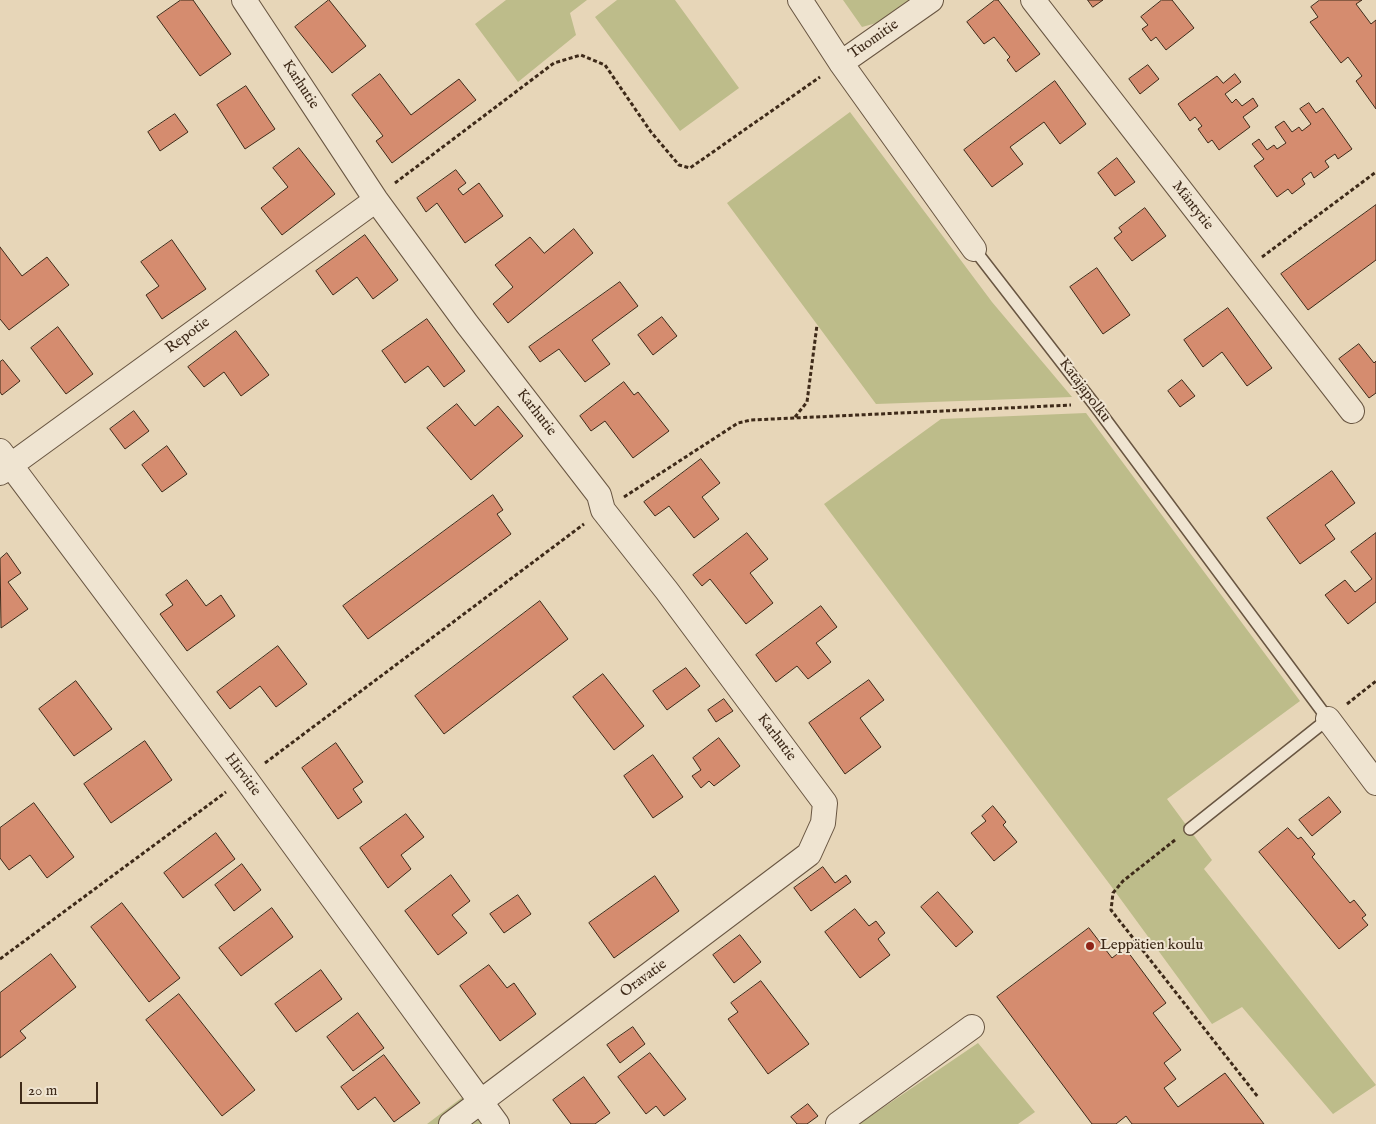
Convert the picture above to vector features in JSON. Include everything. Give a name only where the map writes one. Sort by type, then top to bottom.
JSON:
[{"type":"street","name":"Karhutie","points":[[244,0],[376,200],[599,495],[603,510],[667,590],[825,803],[823,823]]},
{"type":"street","name":"Katajapolku","points":[[800,0],[841,63],[974,249]]},
{"type":"street","name":"Tuomitie","points":[[841,63],[931,0]]},
{"type":"street","name":"Mäntytie","points":[[1033,0],[1352,412]]},
{"type":"street","name":"Repotie","points":[[3,463],[376,200]]},
{"type":"street","name":"Hirvitie","points":[[3,463],[245,778],[497,1124]]},
{"type":"street","points":[[1328,719],[1376,783]]},
{"type":"street","name":"Oravatie","points":[[451,1124],[480,1100],[700,939],[809,854],[823,823]]},
{"type":"street","points":[[838,1124],[972,1027]]},
{"type":"lane","name":"Katajapolku","points":[[974,249],[1094,404],[1328,719]]},
{"type":"lane","points":[[1190,829],[1328,719]]},
{"type":"path","points":[[376,200],[554,63],[580,54],[605,64],[657,138],[679,165],[690,168],[841,63]]},
{"type":"path","points":[[1243,271],[1376,172]]},
{"type":"path","points":[[796,417],[807,402],[817,325]]},
{"type":"path","points":[[0,959],[603,510],[738,423],[751,420],[796,417],[1094,404]]},
{"type":"path","points":[[1328,719],[1376,681]]},
{"type":"path","points":[[1190,829],[1122,881],[1113,893],[1111,910],[1258,1097]]},
{"type":"shaded area","points":[[506,0],[587,0],[570,13],[576,35],[518,82],[475,24]]},
{"type":"shaded area","points":[[617,0],[675,0],[739,88],[680,131],[595,17]]},
{"type":"shaded area","points":[[843,0],[916,0],[891,19],[862,27]]},
{"type":"shaded area","points":[[850,112],[992,302],[1072,397],[876,404],[727,203]]},
{"type":"shaded area","points":[[1086,413],[1300,701],[1167,799],[1212,860],[1204,869],[1376,1085],[1333,1114],[1242,1007],[1212,1024],[1111,886],[824,504],[941,419]]},
{"type":"shaded area","points":[[978,1043],[1035,1112],[1018,1124],[859,1124]]},
{"type":"shaded area","points":[[472,1090],[497,1124],[427,1124]]},
{"type":"building","points":[[181,0],[193,0],[231,54],[200,76],[157,17]]},
{"type":"building","points":[[329,0],[366,46],[332,73],[295,27]]},
{"type":"building","points":[[995,0],[998,0],[1040,54],[1016,72],[1007,60],[1010,57],[994,37],[984,44],[967,22]]},
{"type":"building","points":[[1088,0],[1103,0],[1093,7]]},
{"type":"building","points":[[1162,0],[1172,0],[1194,28],[1166,50],[1156,37],[1151,41],[1142,29],[1148,25],[1141,17]]},
{"type":"building","points":[[1320,0],[1362,0],[1356,4],[1371,24],[1376,20],[1376,109],[1356,81],[1362,76],[1348,57],[1341,63],[1310,22],[1318,17],[1311,7]]},
{"type":"building","points":[[1148,65],[1159,79],[1140,94],[1129,79]]},
{"type":"building","points":[[380,74],[411,115],[459,79],[476,100],[392,163],[376,141],[383,136],[352,95]]},
{"type":"building","points":[[1235,74],[1241,82],[1225,94],[1232,103],[1236,99],[1242,106],[1253,98],[1258,106],[1243,117],[1250,127],[1219,150],[1212,140],[1208,143],[1198,129],[1202,126],[1195,117],[1190,121],[1178,104],[1217,76],[1223,83]]},
{"type":"building","points":[[1055,81],[1086,124],[1060,144],[1044,122],[1010,147],[1023,164],[992,187],[964,150]]},
{"type":"building","points":[[246,86],[275,129],[245,149],[217,105]]},
{"type":"building","points":[[1309,103],[1316,113],[1323,108],[1352,149],[1338,159],[1335,154],[1325,161],[1329,167],[1314,178],[1311,172],[1302,179],[1305,184],[1292,194],[1288,189],[1277,197],[1254,166],[1264,159],[1252,144],[1259,139],[1267,150],[1274,145],[1277,149],[1286,143],[1275,127],[1284,121],[1292,132],[1299,127],[1302,131],[1311,124],[1300,109]]},
{"type":"building","points":[[175,114],[188,132],[160,151],[148,132]]},
{"type":"building","points":[[299,148],[335,194],[282,235],[261,208],[288,187],[273,168]]},
{"type":"building","points":[[1117,158],[1135,182],[1115,196],[1098,173]]},
{"type":"building","points":[[456,170],[466,183],[458,189],[463,195],[479,183],[503,216],[465,243],[437,203],[426,212],[417,198]]},
{"type":"building","points":[[1376,205],[1376,260],[1308,310],[1281,274]]},
{"type":"building","points":[[1145,208],[1166,236],[1132,261],[1114,238],[1122,232],[1119,228]]},
{"type":"building","points":[[574,229],[593,253],[508,323],[493,304],[513,287],[495,265],[530,237],[544,253]]},
{"type":"building","points":[[365,235],[398,280],[373,299],[357,277],[333,295],[316,271]]},
{"type":"building","points":[[172,240],[206,289],[162,319],[146,295],[159,286],[141,262]]},
{"type":"building","points":[[0,247],[22,276],[47,257],[69,285],[9,330],[0,319]]},
{"type":"building","points":[[1097,268],[1130,315],[1103,334],[1070,287]]},
{"type":"building","points":[[620,282],[638,306],[592,340],[610,364],[585,382],[559,349],[540,362],[529,347]]},
{"type":"building","points":[[1228,308],[1272,368],[1247,386],[1222,352],[1203,367],[1184,340]]},
{"type":"building","points":[[662,317],[677,336],[653,355],[638,335]]},
{"type":"building","points":[[427,319],[465,371],[444,387],[428,366],[405,383],[382,351]]},
{"type":"building","points":[[58,327],[93,374],[66,394],[31,348]]},
{"type":"building","points":[[236,331],[269,375],[241,396],[224,372],[204,387],[188,367]]},
{"type":"building","points":[[1359,344],[1374,363],[1376,361],[1376,393],[1369,398],[1339,359]]},
{"type":"building","points":[[3,360],[20,381],[2,395],[0,392],[0,362]]},
{"type":"building","points":[[1182,380],[1195,396],[1180,407],[1168,391]]},
{"type":"building","points":[[624,382],[634,395],[638,392],[669,431],[633,458],[605,421],[591,431],[580,416]]},
{"type":"building","points":[[457,404],[475,426],[498,406],[523,436],[471,480],[427,428]]},
{"type":"building","points":[[134,411],[149,431],[125,449],[110,429]]},
{"type":"building","points":[[167,446],[187,474],[162,492],[142,465]]},
{"type":"building","points":[[701,459],[720,483],[702,497],[719,519],[694,538],[669,506],[655,516],[644,502]]},
{"type":"building","points":[[1332,471],[1355,503],[1325,525],[1335,539],[1300,564],[1267,518]]},
{"type":"building","points":[[493,495],[503,510],[497,514],[511,534],[368,639],[343,606]]},
{"type":"building","points":[[747,533],[768,559],[750,573],[773,603],[746,624],[710,579],[702,586],[693,575]]},
{"type":"building","points":[[1376,533],[1376,602],[1348,624],[1325,595],[1345,580],[1355,592],[1372,579],[1351,552]]},
{"type":"building","points":[[7,553],[21,573],[8,582],[28,609],[1,628],[0,559]]},
{"type":"building","points":[[187,580],[206,606],[221,595],[235,616],[187,651],[160,614],[173,605],[166,595]]},
{"type":"building","points":[[540,601],[568,639],[444,734],[415,696]]},
{"type":"building","points":[[821,606],[837,627],[816,643],[831,662],[808,679],[797,666],[776,682],[756,655]]},
{"type":"building","points":[[278,646],[307,684],[276,707],[260,686],[230,709],[217,692]]},
{"type":"building","points":[[686,668],[700,686],[667,710],[653,691]]},
{"type":"building","points":[[603,674],[644,726],[614,750],[573,697]]},
{"type":"building","points":[[869,680],[884,700],[860,718],[881,747],[845,774],[809,723]]},
{"type":"building","points":[[76,681],[112,729],[74,756],[39,709]]},
{"type":"building","points":[[724,699],[733,711],[716,722],[708,710]]},
{"type":"building","points":[[719,738],[740,766],[714,786],[709,781],[701,788],[692,776],[701,770],[693,758]]},
{"type":"building","points":[[145,741],[172,780],[111,823],[84,784]]},
{"type":"building","points":[[336,743],[363,782],[353,789],[362,802],[338,819],[302,768]]},
{"type":"building","points":[[653,755],[683,797],[653,818],[624,776]]},
{"type":"building","points":[[1329,797],[1341,812],[1312,836],[1299,820]]},
{"type":"building","points":[[34,803],[74,857],[47,878],[30,855],[9,870],[0,858],[0,828]]},
{"type":"building","points":[[993,806],[1006,822],[1003,825],[1017,842],[994,861],[971,833],[986,821],[982,816]]},
{"type":"building","points":[[406,814],[424,837],[401,855],[411,869],[388,888],[360,848]]},
{"type":"building","points":[[1288,828],[1298,839],[1301,837],[1315,854],[1312,857],[1350,903],[1354,900],[1366,915],[1362,918],[1368,925],[1339,949],[1259,852]]},
{"type":"building","points":[[216,833],[235,859],[183,898],[164,873]]},
{"type":"building","points":[[242,864],[261,890],[234,911],[215,885]]},
{"type":"building","points":[[823,867],[835,883],[846,875],[851,882],[811,911],[794,888]]},
{"type":"building","points":[[451,875],[470,901],[452,915],[467,933],[438,955],[405,911]]},
{"type":"building","points":[[655,876],[679,911],[614,958],[589,923]]},
{"type":"building","points":[[938,892],[973,932],[956,947],[921,907]]},
{"type":"building","points":[[518,895],[531,914],[504,933],[490,914]]},
{"type":"building","points":[[122,903],[180,978],[149,1002],[91,927]]},
{"type":"building","points":[[272,908],[293,937],[241,976],[219,948]]},
{"type":"building","points":[[855,909],[869,926],[876,921],[885,933],[878,939],[890,955],[860,978],[825,932]]},
{"type":"building","points":[[1089,928],[1112,958],[1125,948],[1166,1003],[1153,1013],[1181,1050],[1164,1063],[1176,1079],[1164,1088],[1178,1107],[1225,1073],[1264,1124],[1132,1124],[1126,1116],[1116,1124],[1092,1124],[997,997]]},
{"type":"building","points":[[740,935],[761,962],[734,983],[713,955]]},
{"type":"building","points":[[51,954],[76,987],[20,1031],[26,1038],[0,1058],[0,993]]},
{"type":"building","points":[[489,965],[507,988],[514,983],[536,1014],[500,1041],[460,986]]},
{"type":"building","points":[[321,970],[342,999],[296,1032],[275,1004]]},
{"type":"building","points":[[761,981],[809,1044],[768,1074],[728,1019],[738,1012],[731,1003]]},
{"type":"building","points":[[179,994],[255,1090],[222,1116],[146,1020]]},
{"type":"building","points":[[358,1013],[384,1048],[353,1071],[327,1037]]},
{"type":"building","points":[[633,1027],[645,1044],[620,1063],[607,1045]]},
{"type":"building","points":[[650,1053],[686,1099],[664,1116],[656,1106],[646,1114],[618,1077]]},
{"type":"building","points":[[384,1055],[420,1103],[394,1122],[375,1097],[358,1110],[341,1087]]},
{"type":"building","points":[[584,1077],[610,1113],[595,1124],[571,1124],[553,1100]]},
{"type":"building","points":[[808,1104],[818,1116],[807,1124],[797,1124],[791,1117]]},
{"type":"place","name":"Leppätien koulu","points":[[1090,946]]}]
